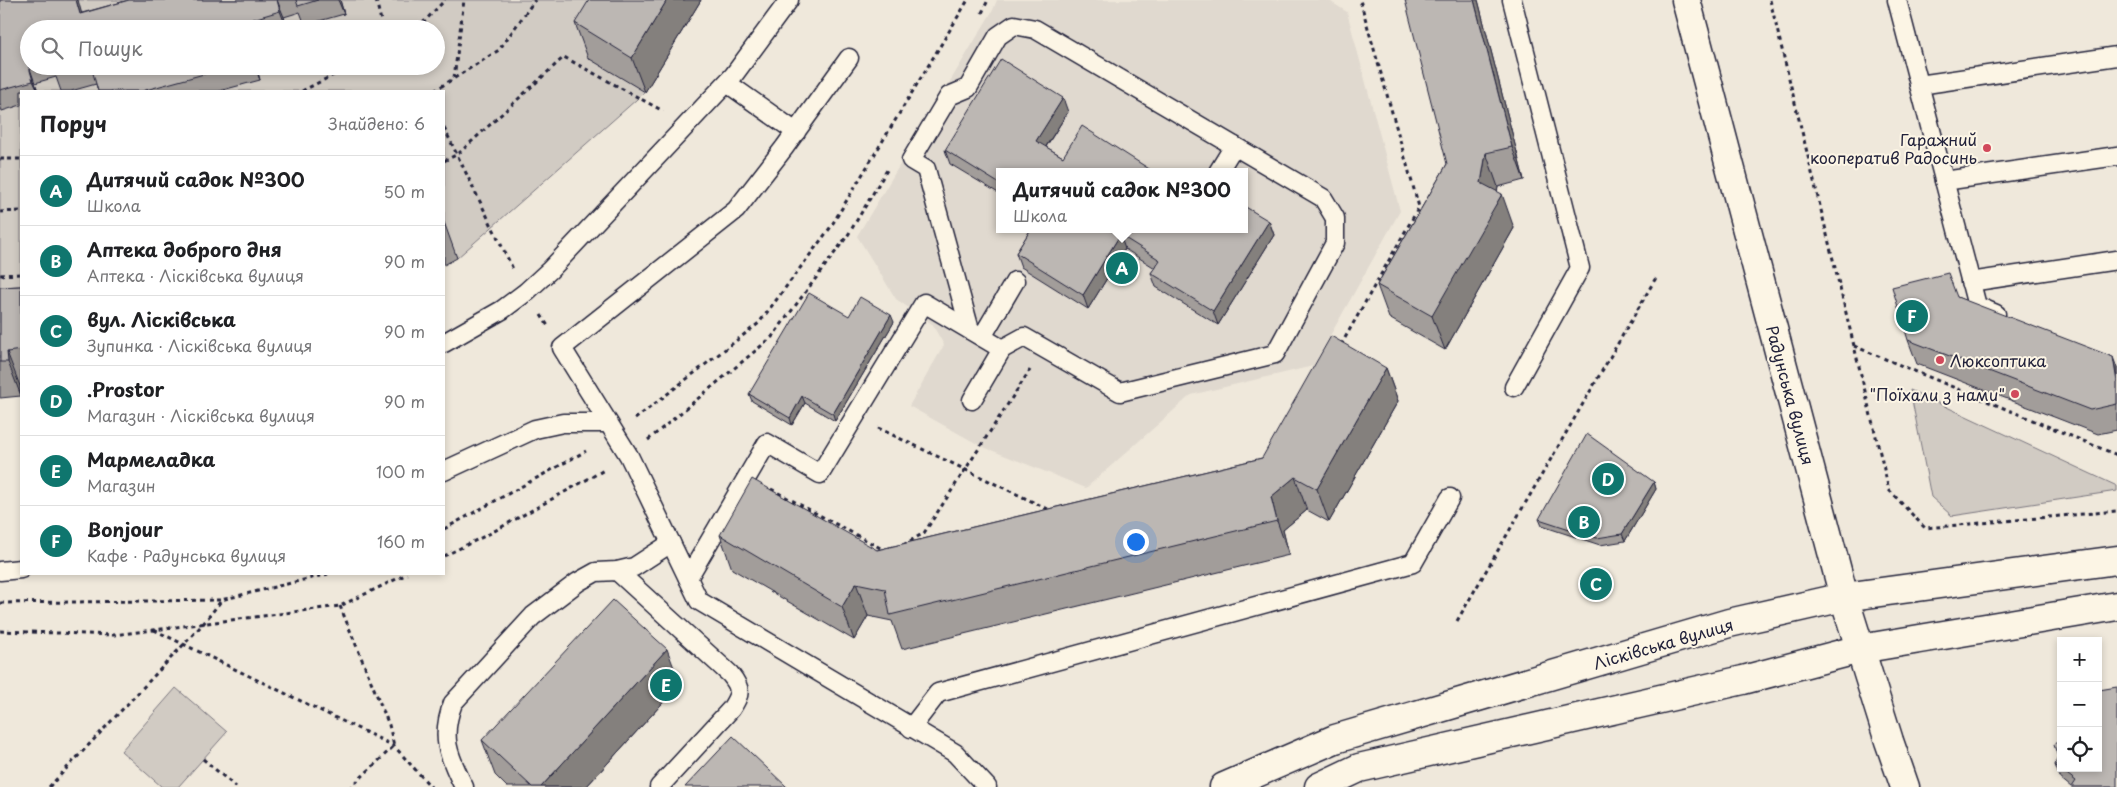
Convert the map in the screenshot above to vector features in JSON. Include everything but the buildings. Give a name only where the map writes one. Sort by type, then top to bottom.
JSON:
[{"type":"street","name":"Радунська вулиця","points":[[1686,0],[1844,597],[1905,787]]},
{"type":"street","name":"Лісківська вулиця","points":[[1224,787],[1335,739],[1729,624],[1844,597],[2117,560]]},
{"type":"street","points":[[1319,787],[1359,768],[1743,680],[1860,649],[2117,606]]},
{"type":"lane","points":[[445,342],[502,310],[526,292],[550,270],[727,83],[789,0]]},
{"type":"lane","points":[[1512,0],[1580,268],[1514,387]]},
{"type":"lane","points":[[1897,0],[1976,306],[2012,320]]},
{"type":"lane","points":[[972,400],[1002,349],[1024,337],[1120,392],[1275,354],[1335,244],[1335,218],[1323,198],[1035,28],[1014,25],[998,36],[968,88],[949,96],[911,160],[926,169],[976,334]]},
{"type":"lane","points":[[1919,85],[2117,56]]},
{"type":"lane","points":[[848,58],[796,132],[736,210],[562,348],[629,456],[699,601],[955,753],[987,787]]},
{"type":"lane","points":[[727,83],[796,132]]},
{"type":"lane","points":[[1220,168],[1234,146]]},
{"type":"lane","points":[[1944,181],[2117,156]]},
{"type":"lane","points":[[1970,282],[2117,260]]},
{"type":"lane","points":[[976,334],[1015,281]]},
{"type":"lane","points":[[688,578],[767,443],[820,474],[924,302],[1002,349]]},
{"type":"lane","points":[[445,472],[534,430],[563,423],[611,429]]},
{"type":"lane","points":[[912,728],[938,693],[1413,563],[1450,498]]},
{"type":"lane","points":[[464,787],[454,768],[445,734],[446,721],[453,703],[533,616],[578,582],[596,572],[634,568],[671,543]]},
{"type":"lane","points":[[0,571],[20,569]]},
{"type":"lane","points":[[617,571],[730,674],[737,683],[739,690],[740,696],[731,709],[659,787]]},
{"type":"path","points":[[376,0],[382,20]]},
{"type":"path","points":[[426,20],[445,0]]},
{"type":"path","points":[[454,79],[464,0]]},
{"type":"path","points":[[436,90],[499,50],[535,0]]},
{"type":"path","points":[[445,528],[611,429],[759,323],[830,228],[968,0]]},
{"type":"path","points":[[986,6],[988,0]]},
{"type":"path","points":[[1770,0],[1889,490],[1924,528],[2117,511]]},
{"type":"path","points":[[445,160],[458,154],[564,57],[688,126]]},
{"type":"path","points":[[304,90],[333,75]]},
{"type":"path","points":[[445,130],[511,265],[562,348]]},
{"type":"path","points":[[0,159],[20,160]]},
{"type":"path","points":[[0,212],[20,211]]},
{"type":"path","points":[[445,556],[489,534],[629,456],[772,337],[848,235]]},
{"type":"path","points":[[0,275],[20,274]]},
{"type":"path","points":[[1457,621],[1657,276]]},
{"type":"path","points":[[1854,346],[2117,455]]},
{"type":"path","points":[[898,548],[924,533],[1044,348]]},
{"type":"path","points":[[855,417],[1052,511]]},
{"type":"path","points":[[0,603],[221,600],[324,575]]},
{"type":"path","points":[[0,631],[114,635],[340,606],[405,575]]},
{"type":"path","points":[[49,787],[182,644],[203,624],[221,600]]},
{"type":"path","points":[[340,606],[389,725],[394,746]]},
{"type":"path","points":[[154,630],[394,746],[431,787]]},
{"type":"path","points":[[351,787],[394,746]]},
{"type":"path","points":[[203,759],[236,787]]},
{"type":"shaded area","points":[[0,0],[623,0],[645,92],[457,258],[445,232],[445,90],[20,90],[20,321],[0,323]]},
{"type":"shaded area","points":[[997,0],[1328,0],[1347,12],[1400,211],[1313,366],[1191,395],[1086,488],[981,446],[909,406],[944,345],[932,324],[896,299],[857,236],[993,10]]},
{"type":"shaded area","points":[[1910,390],[2117,486],[2117,491],[1952,516],[1931,497]]},
{"type":"shaded area","points":[[176,688],[227,732],[178,787],[162,787],[121,751]]},
{"type":"place","name":"Гаражний кооператив Радосинь","points":[[1987,148]]},
{"type":"place","name":"Дитячий садок №300","points":[[1122,268]]},
{"type":"place","name":"Bonjour","points":[[1912,316]]},
{"type":"place","name":"Люксоптика","points":[[1940,360]]},
{"type":"place","name":"\"Поїхали з нами\"","points":[[2015,394]]},
{"type":"place","name":".Prostor","points":[[1608,479]]},
{"type":"place","name":"Аптека доброго дня","points":[[1584,522]]},
{"type":"place","name":"вул. Лісківська","points":[[1596,584]]},
{"type":"place","name":"Мармеладка","points":[[666,685]]}]
